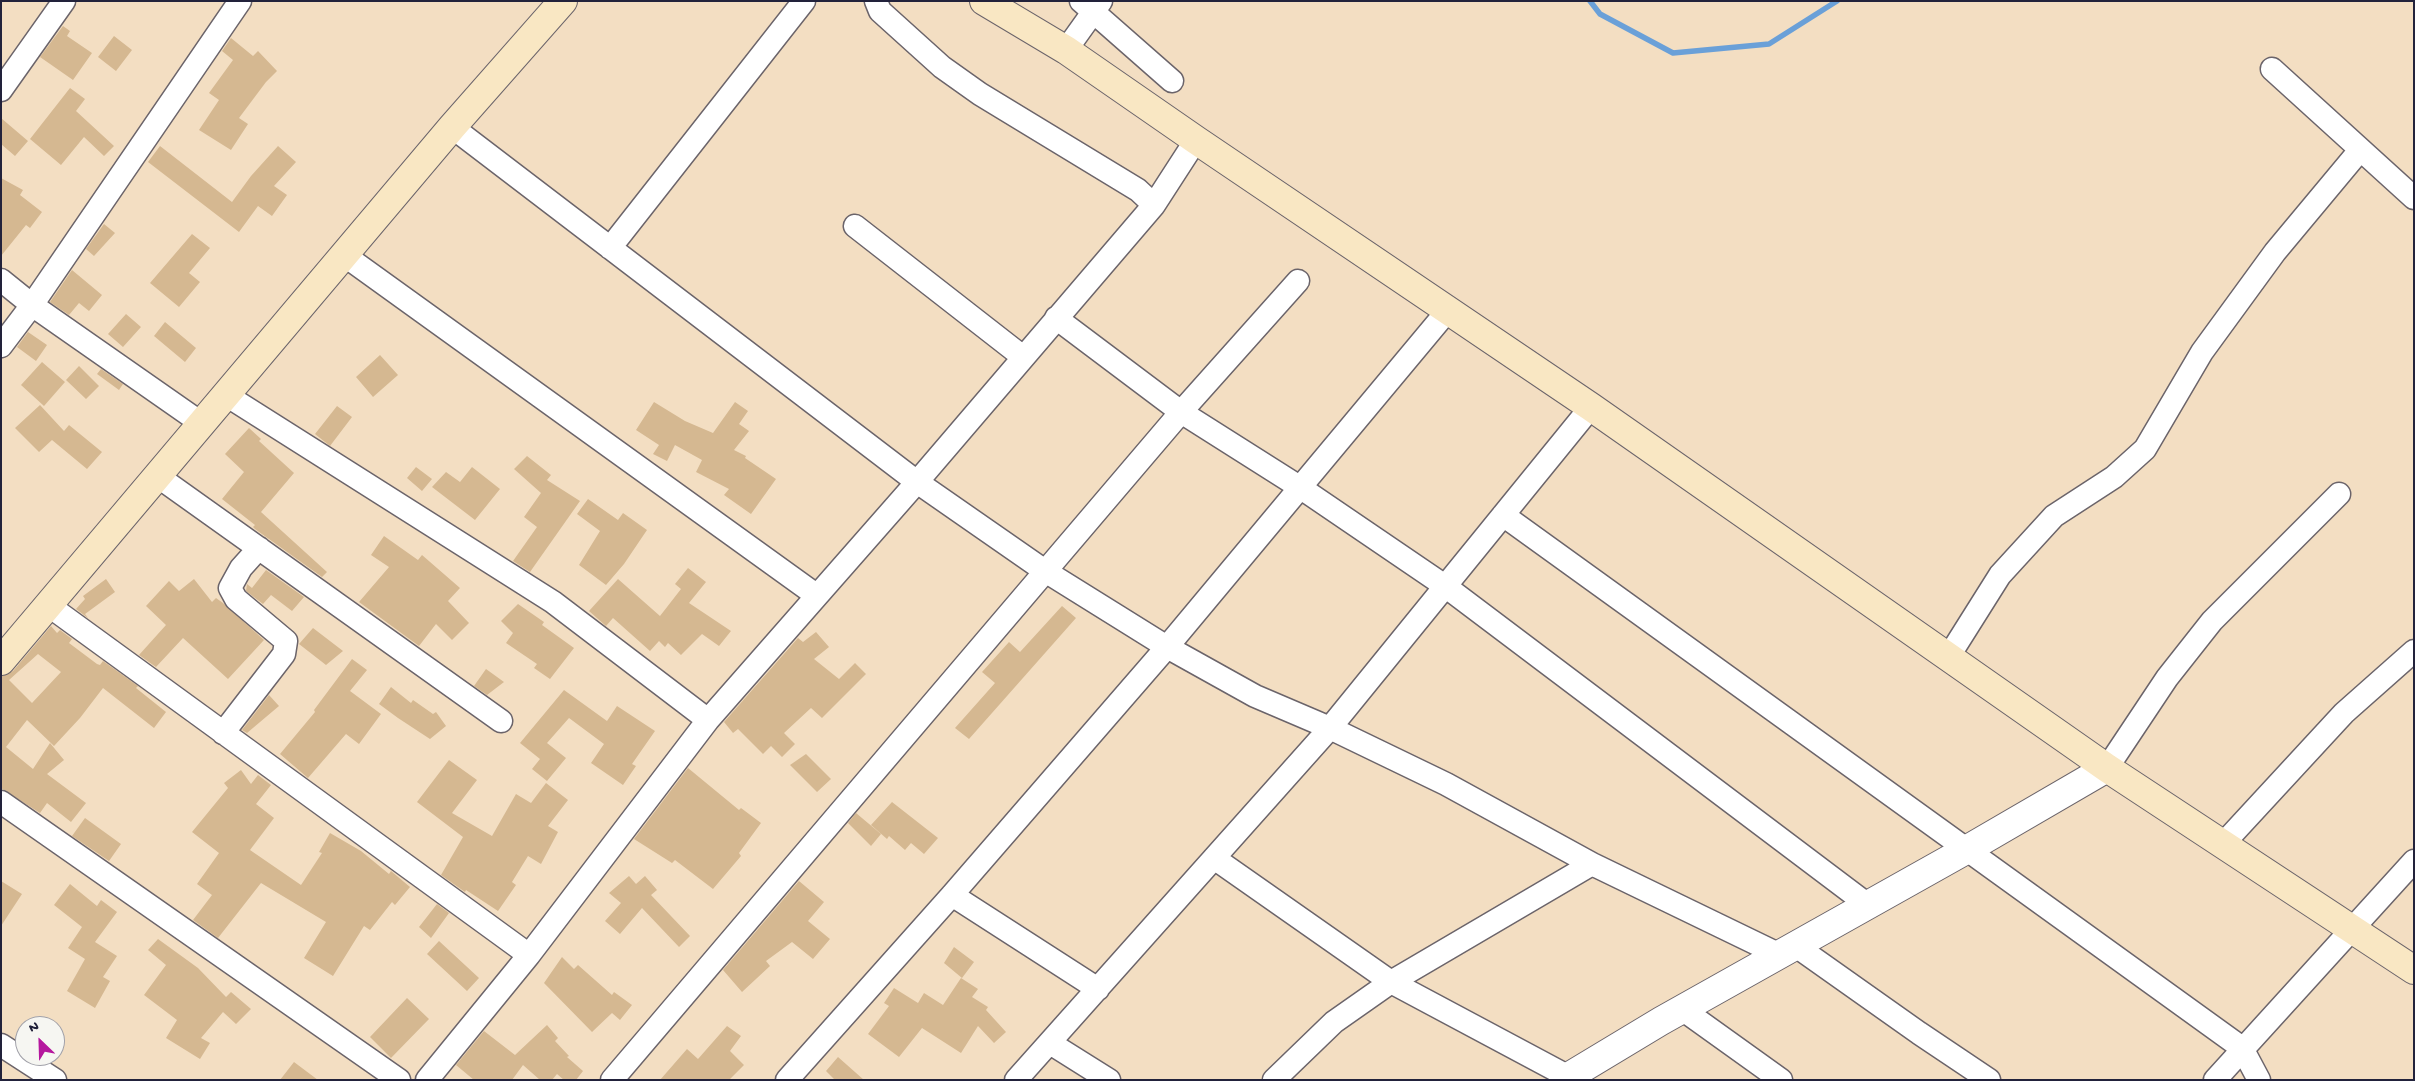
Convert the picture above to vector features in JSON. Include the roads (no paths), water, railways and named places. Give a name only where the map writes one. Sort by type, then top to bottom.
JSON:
[{"type":"main road","points":[[1,661],[156,475],[452,127],[563,1]]},
{"type":"main road","points":[[984,1],[1066,50],[1592,407],[2107,768],[2414,970]]},
{"type":"street","points":[[1,90],[64,1]]},
{"type":"street","points":[[1,346],[32,305],[240,1]]},
{"type":"street","points":[[610,248],[804,1]]},
{"type":"street","points":[[876,1],[880,12],[942,68],[980,94],[1138,190],[1154,205]]},
{"type":"street","points":[[1066,50],[1092,5],[1172,80]]},
{"type":"street","points":[[2272,69],[2414,198]]},
{"type":"street","points":[[452,127],[917,482],[1045,571],[1167,647],[1255,696],[1330,728],[1446,784],[1592,864],[1788,950],[1989,1080]]},
{"type":"street","points":[[427,1080],[529,955],[708,720],[917,482],[1154,205],[1196,140]]},
{"type":"street","points":[[1949,656],[2000,575],[2054,516],[2114,477],[2145,449],[2202,352],[2275,252],[2360,150]]},
{"type":"street","points":[[856,226],[1023,357]]},
{"type":"street","points":[[344,255],[816,595]]},
{"type":"street","points":[[1,280],[32,305],[201,423]]},
{"type":"street","points":[[612,1080],[1180,412],[1298,281]]},
{"type":"street","points":[[787,1080],[952,895],[1167,647],[1449,310]]},
{"type":"street","points":[[1056,318],[1180,412],[1301,488],[1445,586],[1868,905]]},
{"type":"street","points":[[226,395],[553,602],[708,720]]},
{"type":"street","points":[[1016,1080],[1330,728],[1592,407]]},
{"type":"street","points":[[156,475],[501,721]]},
{"type":"street","points":[[1214,858],[1391,982],[1566,1078],[1682,1009],[1966,850],[2107,768],[2166,678],[2212,621],[2339,494]]},
{"type":"street","points":[[1503,515],[2242,1048],[2259,1080]]},
{"type":"street","points":[[223,733],[284,654],[286,641],[236,599],[230,588],[241,568],[259,548]]},
{"type":"street","points":[[48,605],[529,955]]},
{"type":"street","points":[[2223,844],[2344,713],[2414,650]]},
{"type":"street","points":[[1,802],[399,1080]]},
{"type":"street","points":[[2215,1080],[2350,929],[2414,861]]},
{"type":"street","points":[[1274,1080],[1334,1022],[1391,982],[1592,864]]},
{"type":"street","points":[[952,895],[1098,989]]},
{"type":"street","points":[[1682,1009],[1780,1080]]},
{"type":"street","points":[[1050,1043],[1109,1080]]},
{"type":"street","points":[[1,1046],[55,1080]]},
{"type":"waterway","points":[[1590,1],[1600,14],[1673,53],[1769,44],[1837,1]]}]
